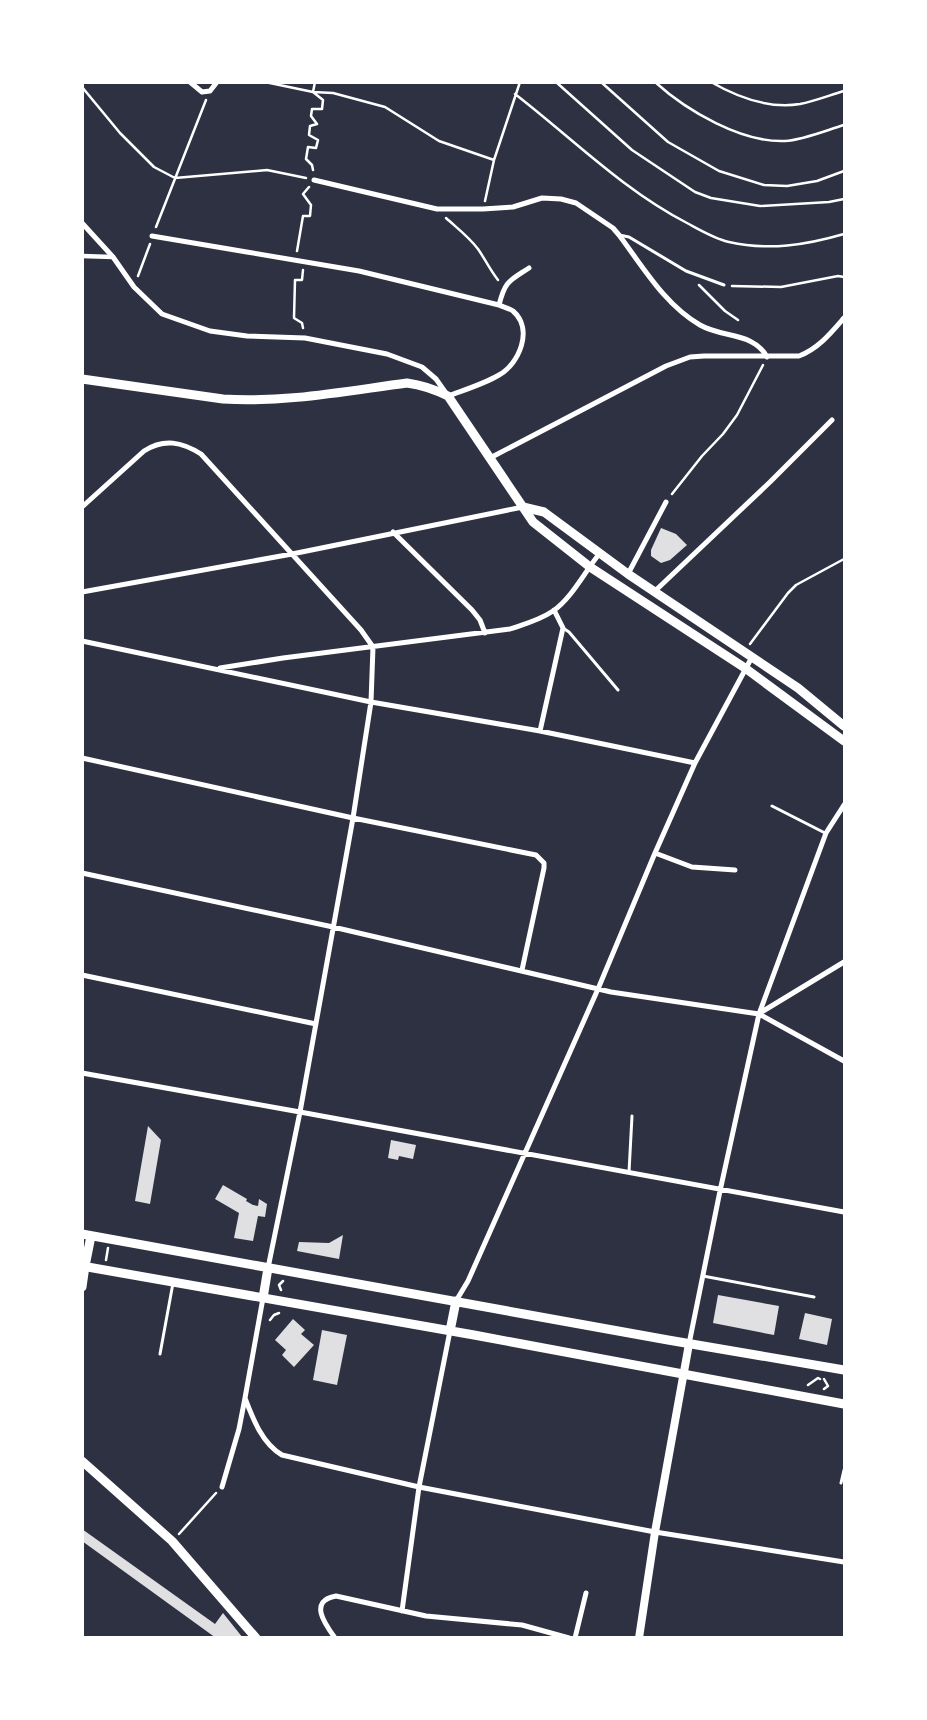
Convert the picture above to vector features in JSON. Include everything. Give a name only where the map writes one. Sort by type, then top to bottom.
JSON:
[{"type":"main road","points":[[84,380],[223,399],[243,400],[288,398],[408,383],[424,386],[448,396],[533,522],[590,567],[745,668],[844,741]]},
{"type":"main road","points":[[522,507],[544,512],[628,574],[798,688],[844,726]]},
{"type":"main road","points":[[82,1287],[87,1235],[689,1344],[844,1370]]},
{"type":"main road","points":[[84,1266],[844,1404]]},
{"type":"main road","points":[[263,1298],[268,1268]]},
{"type":"main road","points":[[450,1331],[456,1302]]},
{"type":"main road","points":[[82,1461],[172,1541],[256,1638]]},
{"type":"street","points":[[190,82],[202,92],[210,91],[217,82]]},
{"type":"street","points":[[314,180],[437,209],[513,207],[542,198],[560,199],[576,203],[613,228],[666,297],[682,312],[702,326],[755,342],[762,348],[767,357]]},
{"type":"street","points":[[82,223],[113,257],[134,287],[162,314],[210,332],[247,336],[304,338],[387,354],[422,367],[436,379],[448,396],[499,375],[515,360],[521,347],[523,331],[520,321],[513,312],[499,304],[359,271],[152,236]]},
{"type":"street","points":[[82,256],[113,257]]},
{"type":"street","points":[[499,304],[503,287],[512,278],[529,268]]},
{"type":"street","points":[[490,458],[666,366],[690,357],[799,356],[810,352],[829,336],[844,318]]},
{"type":"street","points":[[655,592],[832,420]]},
{"type":"street","points":[[82,507],[144,451],[154,445],[176,443],[190,447],[200,454],[292,554],[361,630],[373,647],[371,702],[353,818],[300,1112],[268,1268]]},
{"type":"street","points":[[628,574],[666,502]]},
{"type":"street","points":[[82,592],[292,554],[522,507]]},
{"type":"street","points":[[393,532],[472,610],[480,620],[485,633]]},
{"type":"street","points":[[216,669],[283,658],[510,629],[537,620],[554,610],[563,602],[600,553]]},
{"type":"street","points":[[540,732],[563,628],[554,610]]},
{"type":"street","points":[[82,641],[371,702],[540,732],[695,763]]},
{"type":"street","points":[[456,1302],[468,1281],[598,989],[695,763],[745,668],[748,654]]},
{"type":"street","points":[[82,758],[353,818],[530,852],[541,858],[544,868],[522,970]]},
{"type":"street","points":[[639,1638],[655,1532],[683,1374],[702,1276],[759,1014],[826,833],[844,805]]},
{"type":"street","points":[[655,853],[692,866],[735,870]]},
{"type":"street","points":[[82,873],[333,927],[598,989],[759,1014],[844,1061]]},
{"type":"street","points":[[759,1014],[844,962]]},
{"type":"street","points":[[82,975],[316,1024]]},
{"type":"street","points":[[82,1073],[720,1191],[844,1212]]},
{"type":"street","points":[[222,1487],[239,1428],[263,1298]]},
{"type":"street","points":[[402,1611],[419,1487],[450,1331]]},
{"type":"street","points":[[245,1398],[264,1439],[274,1450],[282,1455],[419,1487],[655,1532],[844,1562]]},
{"type":"street","points":[[575,1638],[586,1593]]},
{"type":"street","points":[[335,1638],[321,1615],[320,1608],[329,1598],[336,1596],[426,1616],[522,1625],[569,1638]]},
{"type":"lane","points":[[619,235],[629,236],[686,271],[724,286]]},
{"type":"lane","points":[[563,628],[569,632],[618,690]]},
{"type":"lane","points":[[772,806],[826,833]]},
{"type":"lane","points":[[629,1173],[632,1116]]},
{"type":"lane","points":[[702,1276],[814,1297]]},
{"type":"lane","points":[[160,1354],[173,1282]]},
{"type":"lane","points":[[841,1483],[844,1470]]},
{"type":"path","points":[[265,82],[312,92],[332,93],[385,107],[439,142],[494,160]]},
{"type":"path","points":[[312,92],[314,82]]},
{"type":"path","points":[[483,209],[494,160],[520,82]]},
{"type":"path","points":[[556,82],[632,150],[695,192],[711,198],[760,206],[829,202],[844,199]]},
{"type":"path","points":[[601,82],[668,142],[719,171],[764,184],[787,186],[816,181],[844,172]]},
{"type":"path","points":[[655,82],[665,92],[721,126],[769,140],[787,141],[844,125]]},
{"type":"path","points":[[711,82],[745,99],[783,105],[800,104],[844,91]]},
{"type":"path","points":[[82,87],[120,133],[154,167],[175,178],[267,170],[314,180]]},
{"type":"path","points":[[134,287],[152,236],[210,91]]},
{"type":"path","points":[[304,338],[302,324],[294,318],[295,280],[302,280],[304,271],[295,268],[295,259],[303,216],[310,216],[311,205],[304,194],[314,180],[312,166],[306,159],[308,147],[316,148],[318,140],[309,135],[310,126],[317,124],[311,116],[312,109],[322,109],[323,100],[312,92]]},
{"type":"path","points":[[515,94],[634,190],[677,218],[703,232],[727,242],[775,247],[800,245],[844,234]]},
{"type":"path","points":[[437,209],[468,237],[480,251],[484,261],[503,287]]},
{"type":"path","points":[[686,271],[713,300],[738,320]]},
{"type":"path","points":[[724,286],[781,287],[838,276],[844,277]]},
{"type":"path","points":[[666,502],[737,415],[767,357]]},
{"type":"path","points":[[748,654],[788,593],[796,585],[844,559]]},
{"type":"path","points":[[105,1262],[108,1248]]},
{"type":"path","points":[[274,1315],[281,1314]]},
{"type":"path","points":[[816,1388],[808,1386],[818,1378],[831,1381]]},
{"type":"path","points":[[824,1379],[828,1386],[824,1389]]},
{"type":"path","points":[[172,1541],[222,1487]]},
{"type":"building","points":[[661,528],[676,534],[687,545],[670,560],[661,563],[651,556],[651,550]]},
{"type":"building","points":[[148,1126],[161,1140],[150,1204],[135,1201]]},
{"type":"building","points":[[391,1140],[416,1145],[413,1159],[399,1156],[398,1160],[388,1158]]},
{"type":"building","points":[[223,1185],[247,1199],[246,1201],[253,1205],[258,1206],[259,1199],[267,1204],[265,1217],[258,1216],[253,1241],[234,1238],[239,1213],[215,1199]]},
{"type":"building","points":[[343,1235],[339,1259],[297,1251],[299,1242],[329,1243]]},
{"type":"building","points":[[718,1295],[779,1306],[774,1335],[713,1323]]},
{"type":"building","points":[[805,1313],[832,1319],[827,1345],[799,1339]]},
{"type":"building","points":[[293,1319],[305,1330],[301,1334],[314,1345],[294,1367],[282,1355],[286,1350],[275,1340]]},
{"type":"building","points":[[322,1330],[347,1335],[337,1385],[313,1380]]},
{"type":"building","points":[[82,1529],[215,1624],[223,1613],[243,1638],[216,1638],[82,1541]]}]
